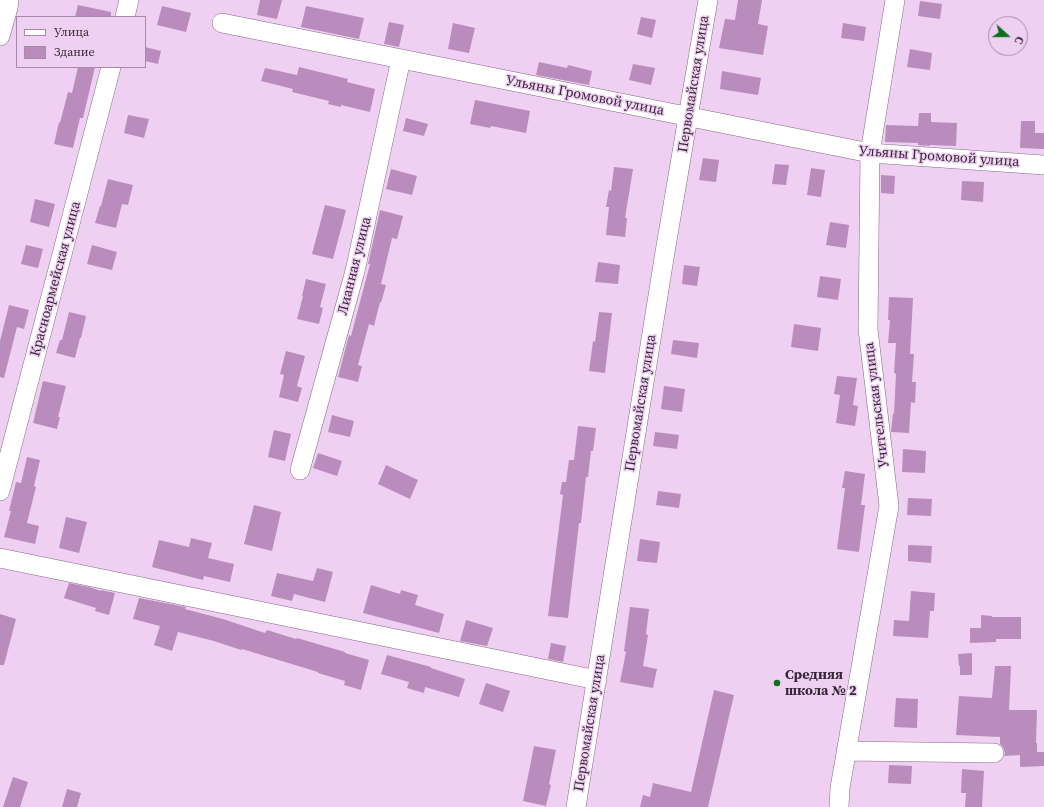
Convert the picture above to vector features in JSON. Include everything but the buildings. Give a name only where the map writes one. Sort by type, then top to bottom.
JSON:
[{"type":"street","points":[[0,36],[9,0]]},
{"type":"street","points":[[124,16],[129,0]]},
{"type":"street","name":"Первомайская улица","points":[[576,807],[664,259],[708,0]]},
{"type":"street","name":"Учительская улица","points":[[839,807],[840,788],[846,751],[889,506],[868,329],[870,153],[894,0]]},
{"type":"street","name":"Ульяны Громовой улица","points":[[222,23],[870,153],[1044,165]]},
{"type":"street","name":"Лианная улица","points":[[300,470],[355,271],[401,59]]},
{"type":"street","name":"Красноармейская улица","points":[[0,491],[111,68]]},
{"type":"street","points":[[0,558],[597,680]]},
{"type":"street","points":[[846,751],[994,753]]},
{"type":"place","name":"Средняя школа № 2","points":[[777,683]]}]
